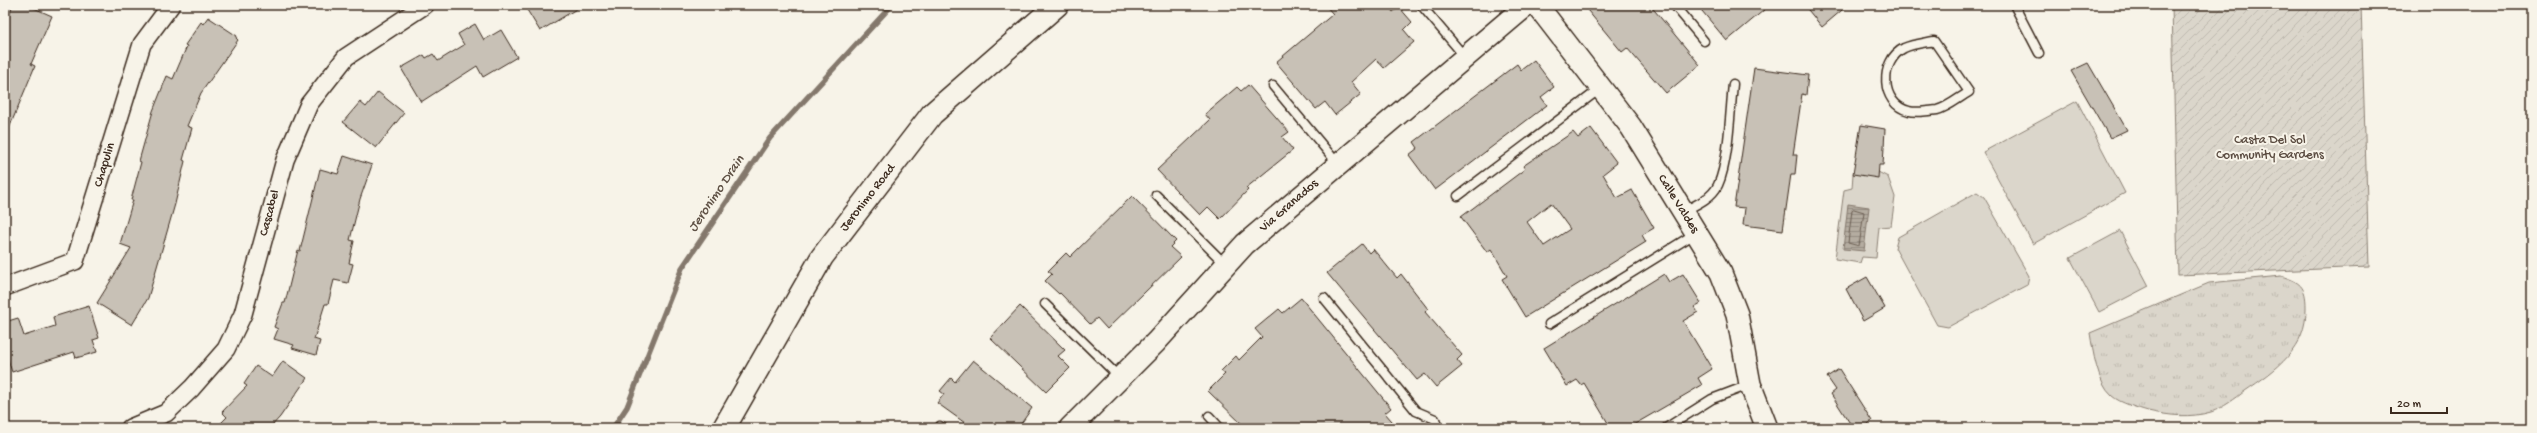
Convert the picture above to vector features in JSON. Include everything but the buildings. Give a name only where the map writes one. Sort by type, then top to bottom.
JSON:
[{"type":"main road","name":"Jeronimo Road","points":[[724,428],[822,257],[932,114],[1057,5]]},
{"type":"street","name":"Chapulin","points":[[5,287],[75,261],[142,44],[171,5]]},
{"type":"street","name":"Cascabel","points":[[130,428],[166,413],[192,388],[226,349],[243,314],[285,160],[309,104],[346,57],[425,5]]},
{"type":"street","name":"Via Granados","points":[[1070,428],[1156,342],[1225,264],[1338,164],[1527,5]]},
{"type":"street","name":"Calle Valdes","points":[[1537,5],[1602,87],[1631,127],[1721,273],[1737,314],[1750,384],[1767,428]]},
{"type":"lane","points":[[1422,5],[1466,57]]},
{"type":"lane","points":[[1674,5],[1704,41]]},
{"type":"lane","points":[[2014,5],[2039,53]]},
{"type":"lane","points":[[1934,41],[1969,92],[1938,110],[1910,111],[1900,106],[1890,98],[1886,85],[1886,70],[1892,58],[1904,49],[1934,41]]},
{"type":"lane","points":[[1684,212],[1711,195],[1718,186],[1724,161],[1733,84]]},
{"type":"lane","points":[[1273,86],[1338,164]]},
{"type":"lane","points":[[1458,196],[1602,87]]},
{"type":"lane","points":[[1156,195],[1225,264]]},
{"type":"lane","points":[[1549,324],[1696,233]]},
{"type":"lane","points":[[1324,298],[1416,410],[1435,419],[1438,428]]},
{"type":"lane","points":[[1045,304],[1120,378]]},
{"type":"lane","points":[[1666,428],[1712,399],[1750,384]]},
{"type":"lane","points":[[1209,416],[1220,428]]},
{"type":"green space","name":"Casta Del Sol Community Gardens","points":[[2172,5],[2361,5],[2369,267],[2178,275]]},
{"type":"green space","points":[[2077,101],[2125,193],[2033,244],[1983,152]]},
{"type":"green space","points":[[1878,172],[1888,177],[1895,197],[1891,226],[1879,227],[1876,258],[1862,257],[1860,263],[1835,259],[1844,190],[1852,188],[1853,174]]},
{"type":"green space","points":[[1977,192],[1984,197],[2029,276],[2027,285],[1948,327],[1937,325],[1895,248],[1898,237]]},
{"type":"green space","points":[[2120,231],[2149,286],[2099,312],[2070,258]]},
{"type":"green space","points":[[2281,276],[2293,280],[2301,286],[2305,294],[2305,322],[2301,335],[2288,357],[2268,375],[2229,403],[2216,410],[2203,414],[2188,416],[2172,415],[2148,411],[2129,405],[2115,399],[2107,390],[2096,366],[2090,333],[2209,283]]},
{"type":"water","points":[[1848,204],[1869,207],[1864,251],[1843,249]]},
{"type":"waterway","name":"Jeronimo Drain","points":[[613,428],[627,407],[682,268],[770,138],[892,5]]}]
